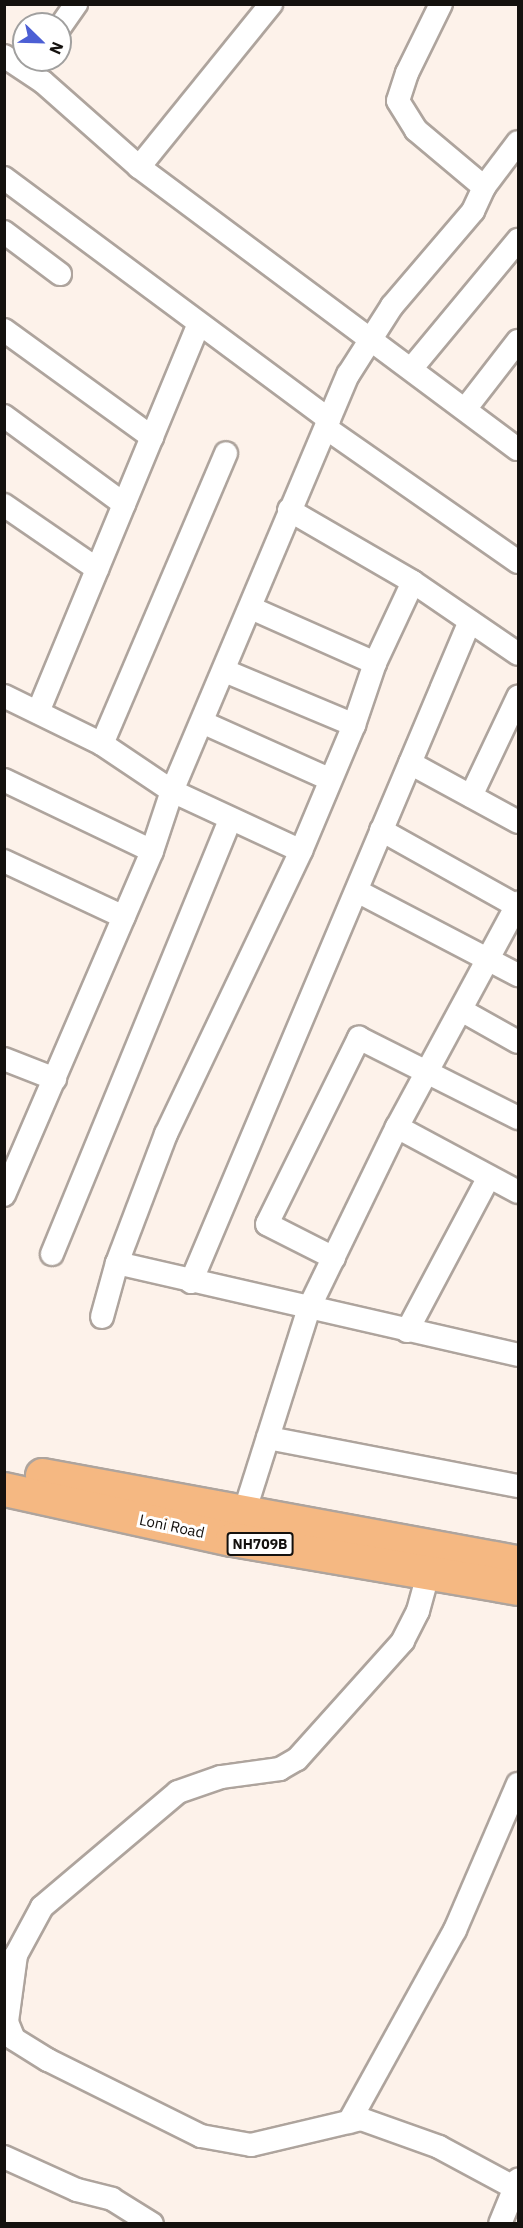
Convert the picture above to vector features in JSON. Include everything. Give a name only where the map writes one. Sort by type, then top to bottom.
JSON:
[{"type":"highway","name":"Loni Road","points":[[4,1468],[244,1512],[432,1559],[519,1588]]},
{"type":"highway","name":"Loni Road","points":[[4,1489],[232,1539],[432,1559],[519,1562]]},
{"type":"street","points":[[139,167],[271,4]]},
{"type":"street","points":[[441,4],[407,73],[398,101],[416,130],[484,187]]},
{"type":"street","points":[[37,72],[139,167],[519,449]]},
{"type":"street","points":[[4,1195],[152,851],[172,791],[204,723],[290,510],[327,424],[369,338],[473,211],[484,187],[519,142]]},
{"type":"street","points":[[4,178],[199,324],[327,424],[519,562]]},
{"type":"street","points":[[4,232],[60,274]]},
{"type":"street","points":[[411,369],[519,240]]},
{"type":"street","points":[[38,712],[199,324]]},
{"type":"street","points":[[4,330],[152,437]]},
{"type":"street","points":[[465,408],[519,341]]},
{"type":"street","points":[[4,416],[124,504]]},
{"type":"street","points":[[102,744],[226,453]]},
{"type":"street","points":[[4,505],[97,569]]},
{"type":"street","points":[[290,510],[413,582],[519,654]]},
{"type":"street","points":[[102,1317],[117,1263],[166,1134],[301,851],[329,779],[354,725],[375,663],[413,582]]},
{"type":"street","points":[[251,608],[375,663]]},
{"type":"street","points":[[191,1282],[470,621]]},
{"type":"street","points":[[225,671],[354,725]]},
{"type":"street","points":[[4,696],[102,744],[172,791],[301,851]]},
{"type":"street","points":[[471,796],[519,697]]},
{"type":"street","points":[[204,723],[329,779]]},
{"type":"street","points":[[410,763],[519,822]]},
{"type":"street","points":[[4,780],[152,851]]},
{"type":"street","points":[[52,1254],[230,819]]},
{"type":"street","points":[[244,1512],[309,1308],[397,1127],[518,904],[381,830]]},
{"type":"street","points":[[4,861],[124,917]]},
{"type":"street","points":[[357,891],[519,975]]},
{"type":"street","points":[[461,1010],[519,1042]]},
{"type":"street","points":[[334,1258],[267,1224],[359,1038],[519,1118]]},
{"type":"street","points":[[4,1059],[55,1079]]},
{"type":"street","points":[[397,1127],[519,1192]]},
{"type":"street","points":[[407,1331],[489,1177]]},
{"type":"street","points":[[117,1263],[191,1282],[519,1355]]},
{"type":"street","points":[[268,1437],[519,1486]]},
{"type":"street","points":[[432,1559],[418,1611],[403,1641],[297,1759],[280,1769],[221,1777],[178,1792],[42,1907],[16,1955],[7,2022],[14,2039],[67,2071],[201,2136],[251,2145],[361,2119],[401,2131],[517,2184],[500,2223]]},
{"type":"street","points":[[349,2122],[455,1930],[519,1784]]},
{"type":"street","points":[[4,2157],[77,2190],[112,2199],[152,2223]]}]
